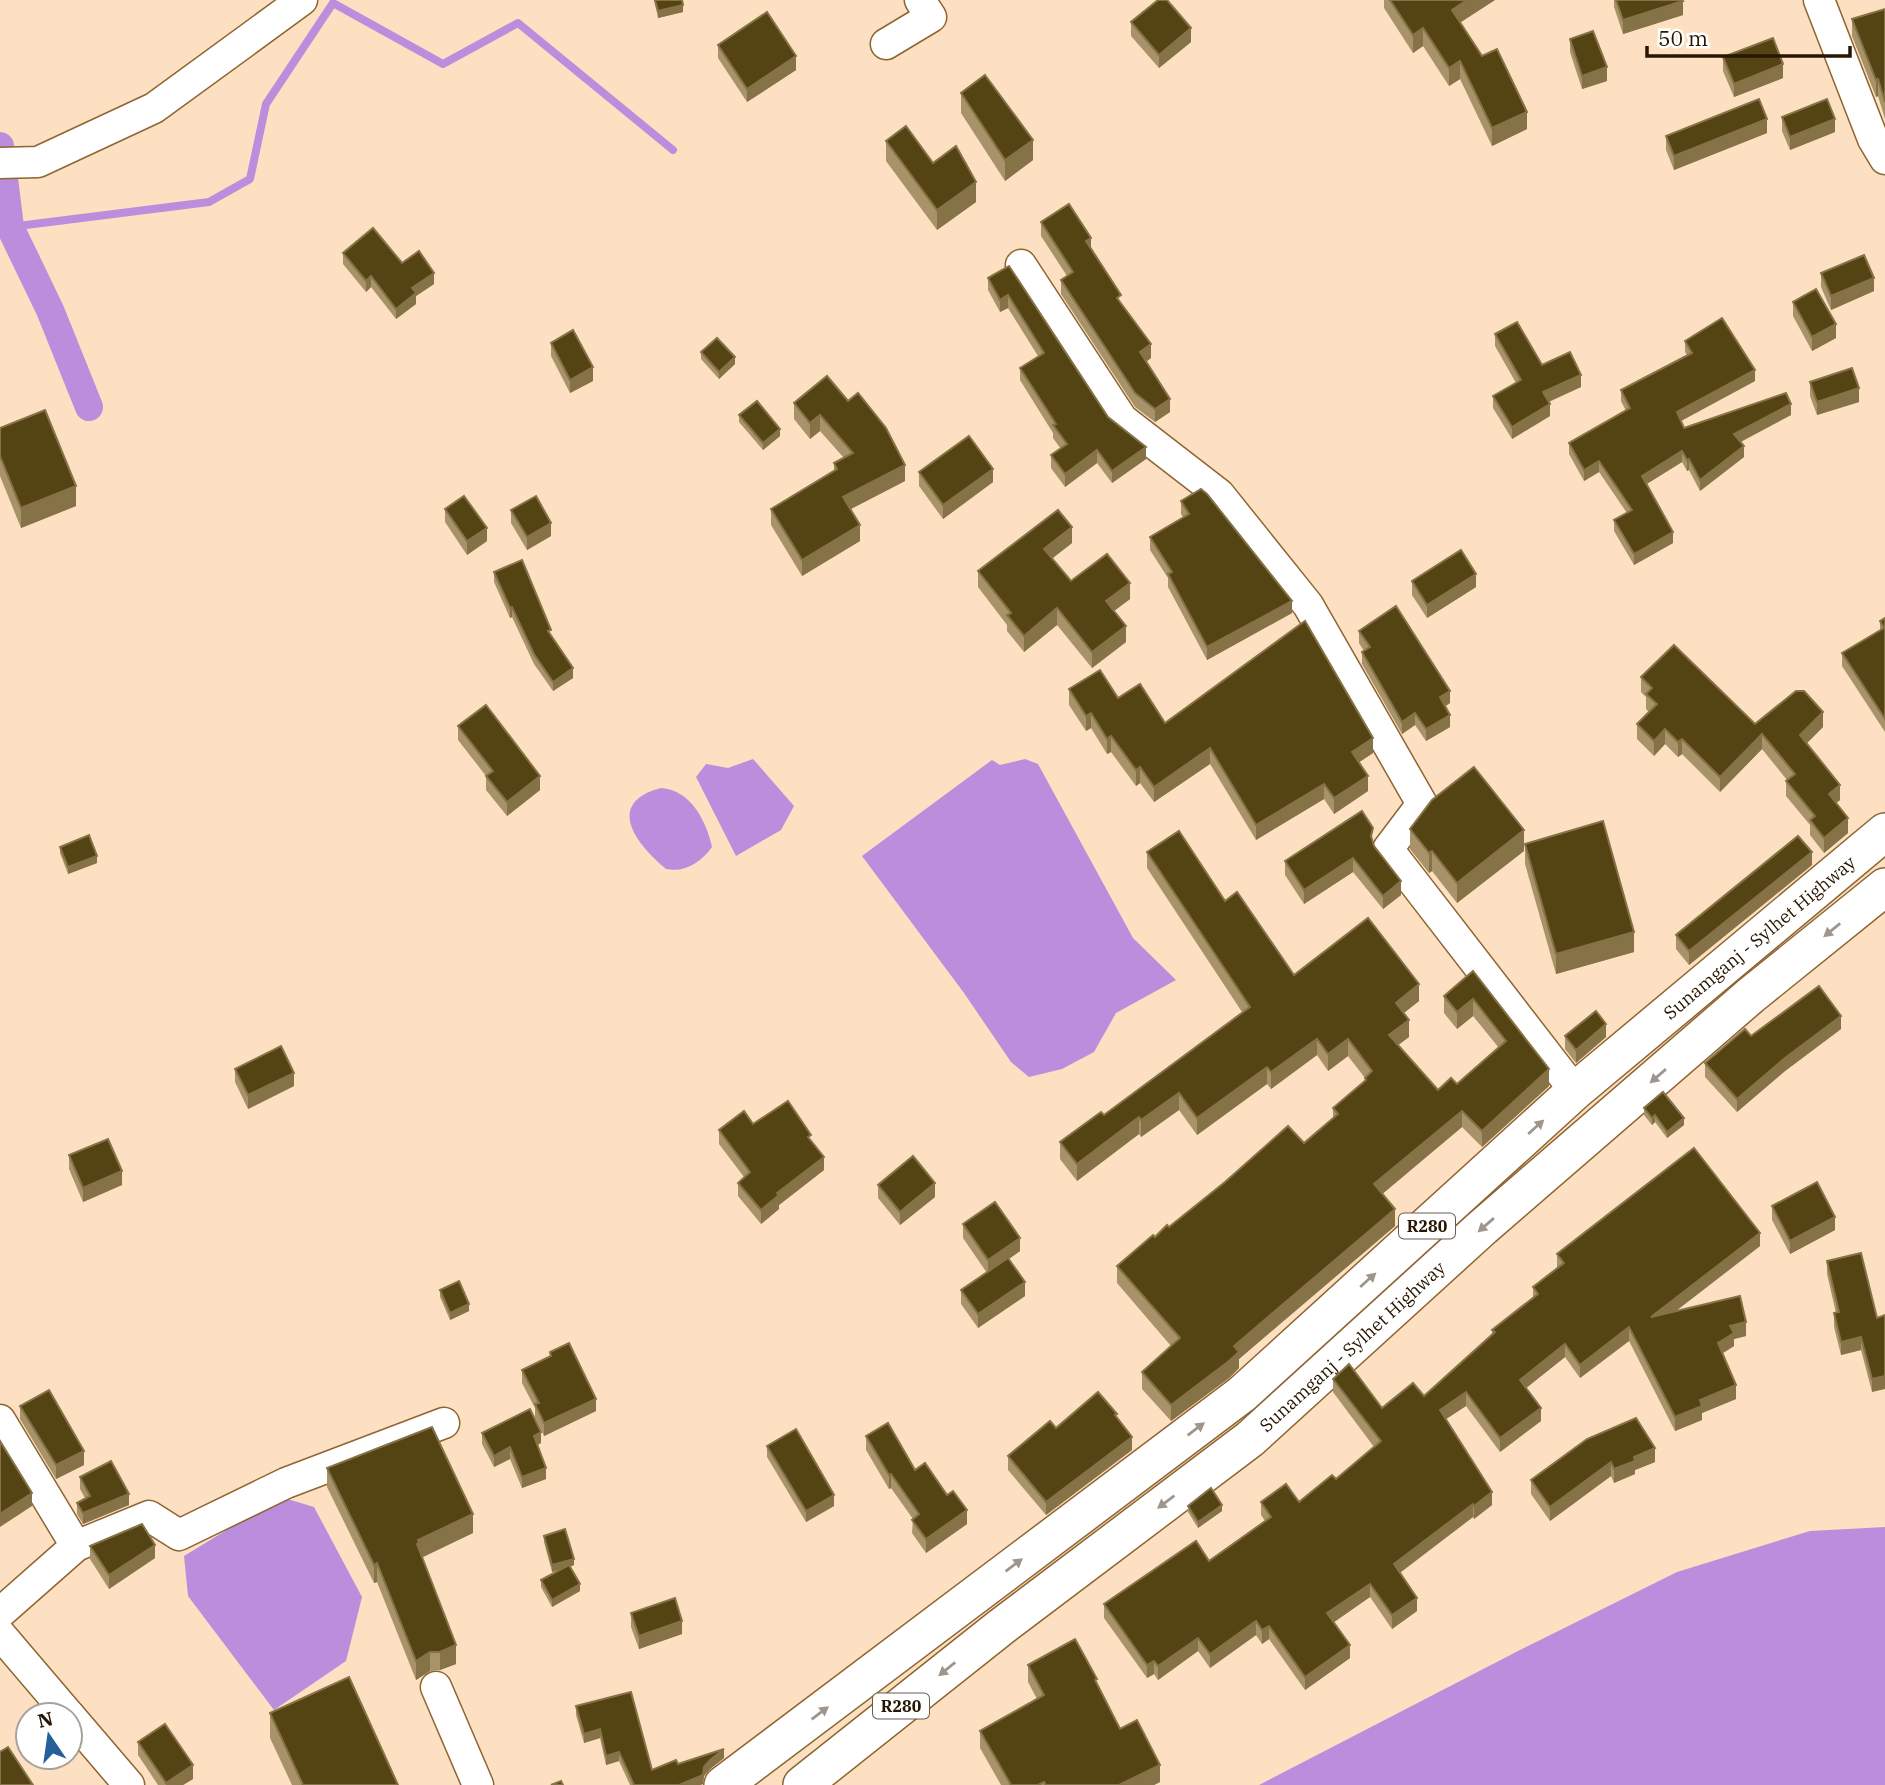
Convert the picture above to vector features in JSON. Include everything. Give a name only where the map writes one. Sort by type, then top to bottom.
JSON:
[{"type":"main road","name":"Sunamganj - Sylhet Highway","points":[[723,1785],[1242,1394],[1576,1091],[1885,832]]},
{"type":"main road","name":"Sunamganj - Sylhet Highway","points":[[802,1785],[1001,1627],[1250,1439],[1524,1192],[1750,996],[1885,887]]},
{"type":"street","points":[[0,163],[38,162],[154,107],[302,0]]},
{"type":"street","points":[[886,44],[930,17],[920,0]]},
{"type":"street","points":[[1819,0],[1873,139],[1885,159]]},
{"type":"street","points":[[1021,265],[1122,419],[1219,494],[1308,605],[1422,804],[1388,849],[1576,1091]]},
{"type":"street","points":[[0,1420],[76,1546]]},
{"type":"street","points":[[0,1613],[76,1546],[149,1516],[179,1535],[286,1483],[444,1423]]},
{"type":"street","points":[[0,1634],[57,1701]]},
{"type":"street","points":[[436,1687],[478,1785]]},
{"type":"street","points":[[84,1732],[129,1785]]},
{"type":"shaded area","points":[[753,759],[794,806],[781,830],[736,856],[696,777],[706,764],[728,768]]},
{"type":"shaded area","points":[[1025,759],[1038,764],[1133,938],[1176,980],[1116,1013],[1094,1052],[1062,1069],[1029,1077],[1011,1062],[964,993],[862,856],[992,760],[1000,765]]},
{"type":"shaded area","points":[[661,788],[681,794],[689,801],[701,817],[709,837],[712,847],[698,862],[686,868],[666,869],[645,848],[631,825],[630,814],[634,803],[644,795]]},
{"type":"shaded area","points":[[281,1497],[314,1507],[362,1597],[346,1661],[274,1710],[188,1596],[184,1556]]},
{"type":"shaded area","points":[[1885,1527],[1885,1785],[1259,1785],[1677,1572],[1810,1531]]},
{"type":"building","points":[[655,0],[682,0],[683,5],[658,11]]},
{"type":"building","points":[[1158,0],[1167,0],[1191,28],[1159,55],[1131,22]]},
{"type":"building","points":[[1390,0],[1467,0],[1452,10],[1482,56],[1497,49],[1527,112],[1492,128],[1460,61],[1449,68],[1423,28],[1413,35]]},
{"type":"building","points":[[1616,0],[1682,0],[1683,1],[1623,20]]},
{"type":"building","points":[[1885,9],[1885,102],[1852,19]]},
{"type":"building","points":[[767,12],[796,56],[747,89],[718,45]]},
{"type":"building","points":[[1593,31],[1607,67],[1582,76],[1570,39]]},
{"type":"building","points":[[1773,38],[1783,64],[1734,84],[1723,57]]},
{"type":"building","points":[[985,75],[1033,140],[1005,160],[961,93]]},
{"type":"building","points":[[1759,99],[1767,119],[1674,156],[1666,136]]},
{"type":"building","points":[[1827,99],[1835,119],[1790,137],[1782,117]]},
{"type":"building","points":[[906,126],[933,163],[956,146],[976,182],[937,210],[886,141]]},
{"type":"building","points":[[1069,204],[1091,238],[1086,241],[1121,295],[1117,298],[1151,344],[1140,352],[1170,399],[1155,409],[1135,393],[1061,280],[1073,272],[1041,222]]},
{"type":"building","points":[[373,228],[402,263],[419,251],[434,273],[412,288],[416,293],[396,309],[371,276],[366,281],[343,253]]},
{"type":"building","points":[[1864,255],[1874,278],[1831,296],[1821,273]]},
{"type":"building","points":[[1009,266],[1108,417],[1146,447],[1112,471],[1097,450],[1065,474],[1051,455],[1067,444],[1020,368],[1044,353],[1008,295],[1000,300],[988,278]]},
{"type":"building","points":[[1816,289],[1836,324],[1812,337],[1793,302]]},
{"type":"building","points":[[1722,318],[1755,370],[1677,412],[1684,428],[1786,393],[1791,404],[1734,434],[1744,446],[1700,480],[1682,451],[1642,476],[1673,532],[1634,554],[1614,520],[1632,510],[1599,461],[1584,470],[1569,443],[1630,408],[1621,390],[1692,353],[1685,341]]},
{"type":"building","points":[[1517,322],[1542,365],[1570,352],[1581,375],[1543,392],[1550,404],[1512,427],[1493,396],[1521,380],[1495,334]]},
{"type":"building","points":[[573,330],[593,367],[570,380],[551,343]]},
{"type":"building","points":[[717,338],[735,357],[719,372],[701,352]]},
{"type":"building","points":[[1852,368],[1859,388],[1817,402],[1810,382]]},
{"type":"building","points":[[827,376],[848,401],[858,393],[886,428],[905,465],[843,497],[860,525],[802,560],[771,509],[837,469],[834,463],[853,453],[820,415],[810,423],[794,403]]},
{"type":"building","points":[[757,401],[780,429],[763,443],[739,415]]},
{"type":"building","points":[[45,410],[76,486],[21,508],[0,456],[0,428]]},
{"type":"building","points":[[969,436],[993,469],[943,505],[919,472]]},
{"type":"building","points":[[1201,489],[1292,601],[1207,647],[1168,574],[1172,572],[1150,537],[1189,514],[1181,501]]},
{"type":"building","points":[[464,496],[487,528],[467,541],[445,509]]},
{"type":"building","points":[[536,496],[551,523],[527,537],[511,510]]},
{"type":"building","points":[[1058,510],[1072,527],[1044,549],[1071,581],[1107,554],[1130,583],[1106,601],[1126,626],[1092,652],[1057,608],[1024,636],[1007,615],[1011,613],[978,571]]},
{"type":"building","points":[[1461,550],[1476,574],[1427,605],[1412,581]]},
{"type":"building","points":[[522,560],[551,630],[548,631],[573,668],[553,682],[534,654],[494,572]]},
{"type":"building","points":[[1396,606],[1450,691],[1440,697],[1450,715],[1426,729],[1415,713],[1402,722],[1362,652],[1370,647],[1359,631]]},
{"type":"building","points":[[1885,618],[1885,719],[1842,653],[1884,628],[1880,621]]},
{"type":"building","points":[[1305,621],[1373,738],[1352,752],[1368,776],[1334,798],[1324,784],[1256,825],[1210,748],[1154,787],[1140,767],[1136,770],[1111,736],[1107,739],[1091,713],[1086,716],[1069,689],[1100,670],[1118,698],[1140,684],[1165,723]]},
{"type":"building","points":[[1674,645],[1755,724],[1796,691],[1804,691],[1823,712],[1800,735],[1840,785],[1829,794],[1848,818],[1824,838],[1810,820],[1815,816],[1786,781],[1795,774],[1762,734],[1720,777],[1682,739],[1678,742],[1665,729],[1654,741],[1637,724],[1657,704],[1646,694],[1652,688],[1641,677]]},
{"type":"building","points":[[486,705],[540,776],[507,802],[486,776],[493,771],[458,726]]},
{"type":"building","points":[[1474,767],[1524,830],[1457,883],[1432,851],[1429,853],[1410,829],[1432,800]]},
{"type":"building","points":[[1362,811],[1373,828],[1371,836],[1374,846],[1401,881],[1383,896],[1353,858],[1304,890],[1285,861]]},
{"type":"building","points":[[1603,821],[1634,932],[1556,954],[1525,844]]},
{"type":"building","points":[[1179,831],[1225,901],[1237,892],[1294,975],[1368,918],[1419,984],[1396,1003],[1409,1020],[1389,1035],[1438,1090],[1451,1078],[1457,1084],[1506,1041],[1473,999],[1457,1012],[1444,996],[1473,971],[1549,1069],[1482,1131],[1462,1111],[1374,1184],[1395,1209],[1234,1346],[1239,1352],[1229,1361],[1171,1405],[1142,1372],[1180,1338],[1117,1266],[1153,1235],[1155,1237],[1167,1225],[1169,1227],[1225,1182],[1288,1126],[1304,1143],[1338,1114],[1333,1108],[1366,1080],[1372,1071],[1348,1039],[1328,1054],[1317,1039],[1271,1072],[1267,1067],[1197,1118],[1179,1093],[1141,1120],[1139,1117],[1077,1164],[1060,1142],[1101,1112],[1104,1115],[1250,1007],[1147,852]]},
{"type":"building","points":[[89,835],[97,856],[68,867],[60,847]]},
{"type":"building","points":[[1798,836],[1812,852],[1689,951],[1676,935]]},
{"type":"building","points":[[1819,986],[1841,1016],[1785,1058],[1737,1099],[1705,1063],[1745,1029],[1751,1036]]},
{"type":"building","points":[[1596,1011],[1606,1024],[1576,1050],[1565,1036]]},
{"type":"building","points":[[281,1046],[294,1073],[248,1095],[235,1069]]},
{"type":"building","points":[[1663,1092],[1684,1118],[1667,1132],[1655,1115],[1652,1118],[1644,1108]]},
{"type":"building","points":[[788,1101],[811,1135],[808,1137],[824,1157],[777,1193],[779,1195],[761,1210],[738,1183],[750,1172],[719,1130],[744,1111],[753,1124]]},
{"type":"building","points":[[108,1139],[122,1171],[83,1188],[69,1155]]},
{"type":"building","points":[[1694,1148],[1760,1233],[1651,1317],[1740,1296],[1746,1322],[1730,1326],[1734,1333],[1718,1343],[1736,1385],[1700,1400],[1702,1406],[1675,1417],[1629,1327],[1580,1365],[1565,1344],[1520,1380],[1541,1408],[1500,1438],[1466,1392],[1440,1410],[1492,1492],[1394,1564],[1417,1598],[1392,1615],[1370,1584],[1327,1613],[1350,1645],[1305,1677],[1269,1626],[1262,1630],[1256,1621],[1210,1654],[1198,1638],[1158,1666],[1154,1661],[1147,1665],[1104,1604],[1196,1541],[1209,1561],[1271,1517],[1261,1502],[1286,1484],[1299,1502],[1332,1475],[1336,1479],[1381,1441],[1333,1379],[1349,1364],[1382,1408],[1413,1383],[1424,1396],[1495,1332],[1492,1330],[1538,1294],[1533,1287],[1564,1263],[1557,1254]]},
{"type":"building","points":[[913,1156],[935,1183],[900,1212],[878,1185]]},
{"type":"building","points":[[1817,1182],[1835,1217],[1790,1241],[1772,1206]]},
{"type":"building","points":[[995,1202],[1020,1238],[988,1260],[963,1224]]},
{"type":"building","points":[[1861,1253],[1877,1318],[1885,1315],[1885,1376],[1872,1379],[1861,1337],[1841,1342],[1834,1313],[1839,1312],[1827,1261]]},
{"type":"building","points":[[1008,1258],[1025,1282],[978,1314],[961,1290]]},
{"type":"building","points":[[459,1281],[469,1304],[450,1313],[440,1290]]},
{"type":"building","points":[[569,1343],[596,1399],[544,1423],[535,1404],[539,1403],[522,1370],[551,1356],[550,1352]]},
{"type":"building","points":[[49,1390],[84,1451],[56,1465],[20,1406]]},
{"type":"building","points":[[1098,1392],[1132,1437],[1046,1502],[1008,1456],[1050,1421],[1056,1428]]},
{"type":"building","points":[[530,1409],[541,1432],[534,1436],[546,1468],[522,1477],[510,1447],[494,1456],[482,1433]]},
{"type":"building","points":[[1636,1418],[1655,1448],[1634,1457],[1635,1461],[1614,1469],[1611,1462],[1550,1507],[1531,1480],[1587,1439]]},
{"type":"building","points":[[888,1423],[915,1470],[925,1463],[947,1495],[953,1491],[967,1510],[926,1539],[912,1520],[919,1514],[891,1474],[889,1475],[866,1436]]},
{"type":"building","points":[[432,1427],[473,1514],[418,1540],[417,1544],[456,1645],[440,1652],[430,1652],[416,1661],[377,1563],[374,1565],[327,1468]]},
{"type":"building","points":[[796,1429],[834,1495],[806,1511],[767,1446]]},
{"type":"building","points":[[0,1441],[32,1493],[0,1514]]},
{"type":"building","points":[[111,1461],[129,1494],[83,1513],[77,1503],[90,1496],[80,1477]]},
{"type":"building","points":[[1211,1488],[1222,1505],[1198,1522],[1188,1506]]},
{"type":"building","points":[[142,1524],[155,1545],[109,1575],[90,1546]]},
{"type":"building","points":[[565,1529],[574,1559],[552,1565],[544,1536]]},
{"type":"building","points":[[569,1565],[580,1584],[552,1600],[541,1580]]},
{"type":"building","points":[[675,1598],[682,1621],[639,1636],[631,1613]]},
{"type":"building","points":[[1075,1639],[1120,1729],[1137,1720],[1160,1765],[1119,1785],[1046,1785],[1044,1782],[1038,1785],[1011,1785],[980,1731],[1044,1695],[1028,1665]]},
{"type":"building","points":[[349,1677],[398,1785],[303,1785],[270,1713]]},
{"type":"building","points":[[631,1692],[652,1770],[676,1760],[678,1764],[724,1749],[704,1767],[703,1775],[679,1785],[634,1785],[619,1752],[606,1756],[600,1729],[584,1734],[576,1706]]},
{"type":"building","points":[[165,1724],[193,1765],[166,1783],[138,1742]]},
{"type":"building","points":[[8,1747],[14,1756],[14,1771],[24,1771],[33,1785],[0,1785],[0,1752]]},
{"type":"waterway","points":[[10,227],[209,202],[250,179],[266,104],[333,3],[443,64],[518,23],[673,150]]},
{"type":"waterway","points":[[0,146],[10,227],[50,310],[89,407]]}]
